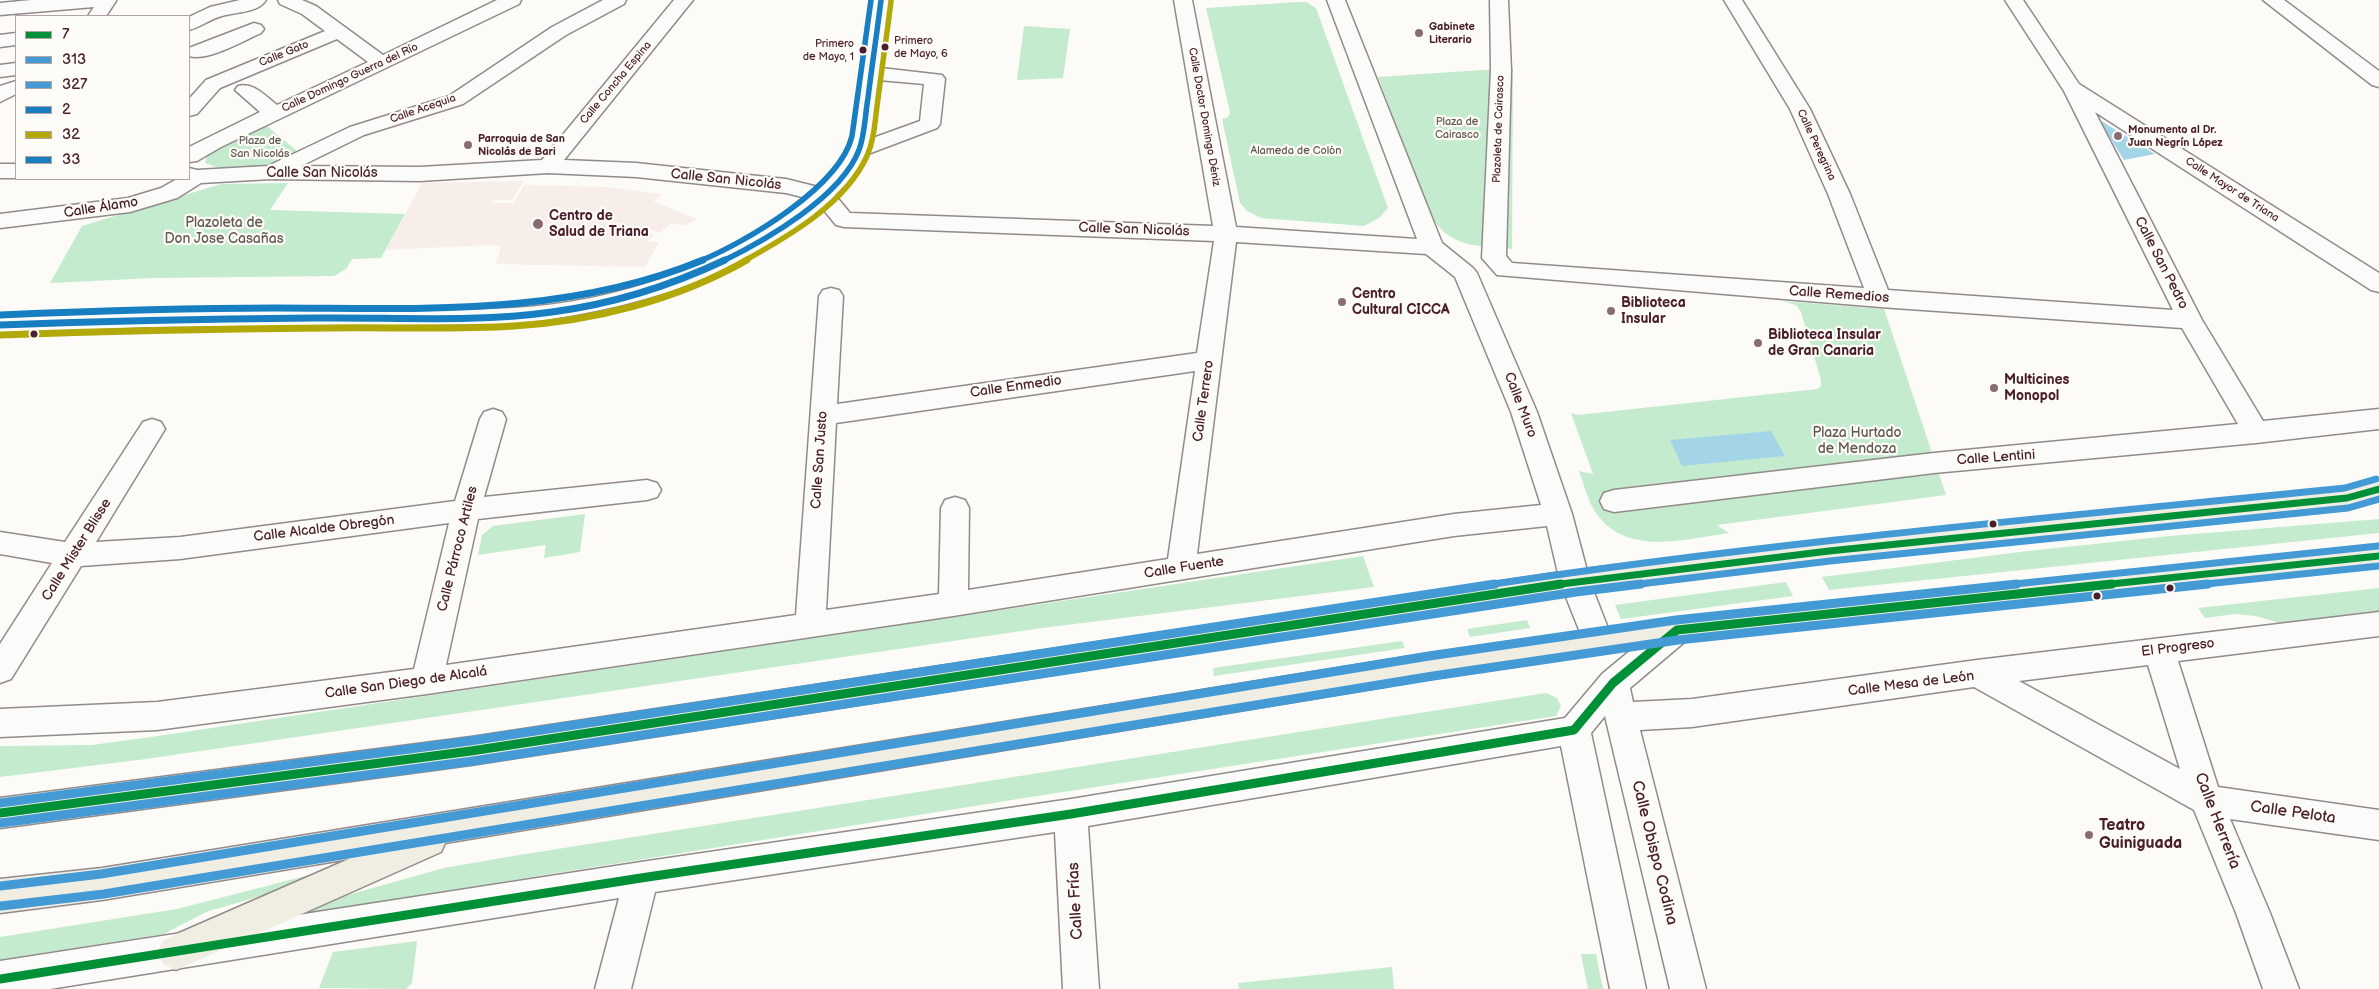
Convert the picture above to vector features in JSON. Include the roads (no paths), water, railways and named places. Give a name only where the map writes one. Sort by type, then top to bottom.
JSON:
[{"type":"main road","points":[[0,813],[471,752],[1575,582],[1839,550],[2347,498],[2379,488]]},
{"type":"main road","points":[[0,896],[102,884],[1422,667],[1598,641],[1677,630],[2379,556]]},
{"type":"main road","points":[[176,952],[467,825]]},
{"type":"street","points":[[190,23],[210,5],[236,8],[257,0]]},
{"type":"street","points":[[287,0],[310,10],[382,63]]},
{"type":"street","name":"Calle Domingo Guerra del Río","points":[[190,155],[213,142],[512,0]]},
{"type":"street","name":"Calle Acequia","points":[[271,172],[357,131],[456,100],[559,31],[617,0]]},
{"type":"street","name":"Calle Concha Espina","points":[[548,166],[684,0]]},
{"type":"street","points":[[0,324],[148,319],[514,316],[554,312],[628,298],[679,282],[745,252],[792,221],[823,195],[844,172],[859,150],[882,0]]},
{"type":"street","name":"Calle Doctor Domingo Déniz","points":[[1183,0],[1226,234]]},
{"type":"street","points":[[1336,0],[1432,247]]},
{"type":"street","name":"Plazoleta de Cairasco","points":[[1499,0],[1501,70],[1500,264]]},
{"type":"street","name":"Calle Peregrina","points":[[1733,0],[1800,108],[1839,194],[1880,299]]},
{"type":"street","name":"Calle Mayor de Triana","points":[[2014,0],[2072,88],[2379,284]]},
{"type":"street","points":[[2272,0],[2379,81]]},
{"type":"street","points":[[0,9],[75,1],[107,2],[98,15]]},
{"type":"street","points":[[193,53],[219,45],[254,29]]},
{"type":"street","name":"Calle Gato","points":[[190,110],[213,84],[338,32]]},
{"type":"street","points":[[0,41],[15,39]]},
{"type":"street","points":[[193,53],[229,76]]},
{"type":"street","points":[[0,70],[15,69]]},
{"type":"street","points":[[190,110],[208,106],[294,70]]},
{"type":"street","points":[[859,150],[930,124],[935,80],[870,73]]},
{"type":"street","points":[[0,96],[1,93],[15,87]]},
{"type":"street","name":"Calle San Pedro","points":[[2072,88],[2190,320],[2256,433]]},
{"type":"street","points":[[245,90],[274,113]]},
{"type":"street","points":[[0,112],[15,110]]},
{"type":"street","name":"Calle San Nicolás","points":[[192,176],[271,172],[420,174],[548,166],[636,170],[754,181],[786,186],[823,195],[844,220],[1226,234],[1432,247]]},
{"type":"street","points":[[0,171],[15,171]]},
{"type":"street","name":"Calle Álamo","points":[[0,221],[130,205],[169,193],[187,180]]},
{"type":"street","name":"Calle Terrero","points":[[1181,568],[1226,234]]},
{"type":"street","name":"Calle Muro","points":[[1432,247],[1465,273],[1524,412],[1558,514],[1575,582],[1598,641]]},
{"type":"street","name":"Calle Remedios","points":[[1465,273],[1500,264],[1880,299],[2190,320]]},
{"type":"street","name":"Calle San Justo","points":[[810,625],[831,296]]},
{"type":"street","name":"Calle Enmedio","points":[[823,415],[1210,360]]},
{"type":"street","name":"Calle Párroco Artiles","points":[[427,681],[466,510],[493,419]]},
{"type":"street","name":"Calle Lentini","points":[[1614,501],[1934,463],[2256,433],[2379,419]]},
{"type":"street","name":"Calle Mister Blisse","points":[[0,670],[74,556],[152,430]]},
{"type":"street","points":[[2338,432],[2356,433],[2379,438]]},
{"type":"street","name":"Calle Alcalde Obregón","points":[[0,543],[74,556],[180,548],[466,510],[647,490]]},
{"type":"street","points":[[953,604],[956,508]]},
{"type":"street","name":"Calle Fuente","points":[[810,625],[1454,525],[1558,514]]},
{"type":"street","name":"El Progreso","points":[[1977,674],[2379,624]]},
{"type":"street","name":"Calle San Diego de Alcalá","points":[[0,723],[156,716],[427,681],[810,625]]},
{"type":"street","points":[[0,979],[641,878],[1072,814],[1574,730],[1613,683],[1677,630]]},
{"type":"street","name":"Calle Herrería","points":[[2159,650],[2206,800],[2254,913],[2281,989]]},
{"type":"street","name":"Calle Mesa de León","points":[[1620,717],[1692,713],[1977,674],[2206,800]]},
{"type":"street","points":[[1613,683],[1620,717]]},
{"type":"street","name":"Calle Obispo Codina","points":[[1620,717],[1688,989]]},
{"type":"street","points":[[1574,730],[1628,989]]},
{"type":"street","name":"Calle Pelota","points":[[2206,800],[2379,825]]},
{"type":"street","name":"Calle Frías","points":[[1072,814],[1081,989]]},
{"type":"street","points":[[613,989],[641,878]]},
{"type":"water","name":"Monumento al Dr. Juan Negrín López","points":[[2098,119],[2155,154],[2124,160]]},
{"type":"water","points":[[1771,431],[1785,456],[1682,466],[1670,440]]},
{"type":"place","name":"Gabinete Literario","points":[[1419,33]]},
{"type":"place","name":"Primero de Mayo, 6","points":[[885,47]]},
{"type":"place","name":"Primero de Mayo, 1","points":[[863,50]]},
{"type":"place","name":"Monumento al Dr. Juan Negrín López","points":[[2118,136]]},
{"type":"place","name":"Parroquia de San Nicolás de Bari","points":[[468,145]]},
{"type":"place","name":"Centro de Salud de Triana","points":[[538,224]]},
{"type":"place","name":"Centro Cultural CICCA","points":[[1342,302]]},
{"type":"place","name":"Biblioteca Insular","points":[[1611,311]]},
{"type":"place","name":"Biblioteca Insular de Gran Canaria","points":[[1758,343]]},
{"type":"place","name":"Multicines Monopol","points":[[1994,388]]},
{"type":"place","name":"Teatro Guiniguada","points":[[2089,835]]},
{"type":"park label","name":"Plaza de Cairasco","points":[[1457,128]]},
{"type":"park label","name":"Plaza de San Nicolás","points":[[260,147]]},
{"type":"park label","name":"Alameda de Colón","points":[[1296,151]]},
{"type":"park label","name":"Plazoleta de Don Jose Casañas","points":[[224,232]]},
{"type":"park label","name":"Plaza Hurtado de Mendoza","points":[[1857,442]]}]
